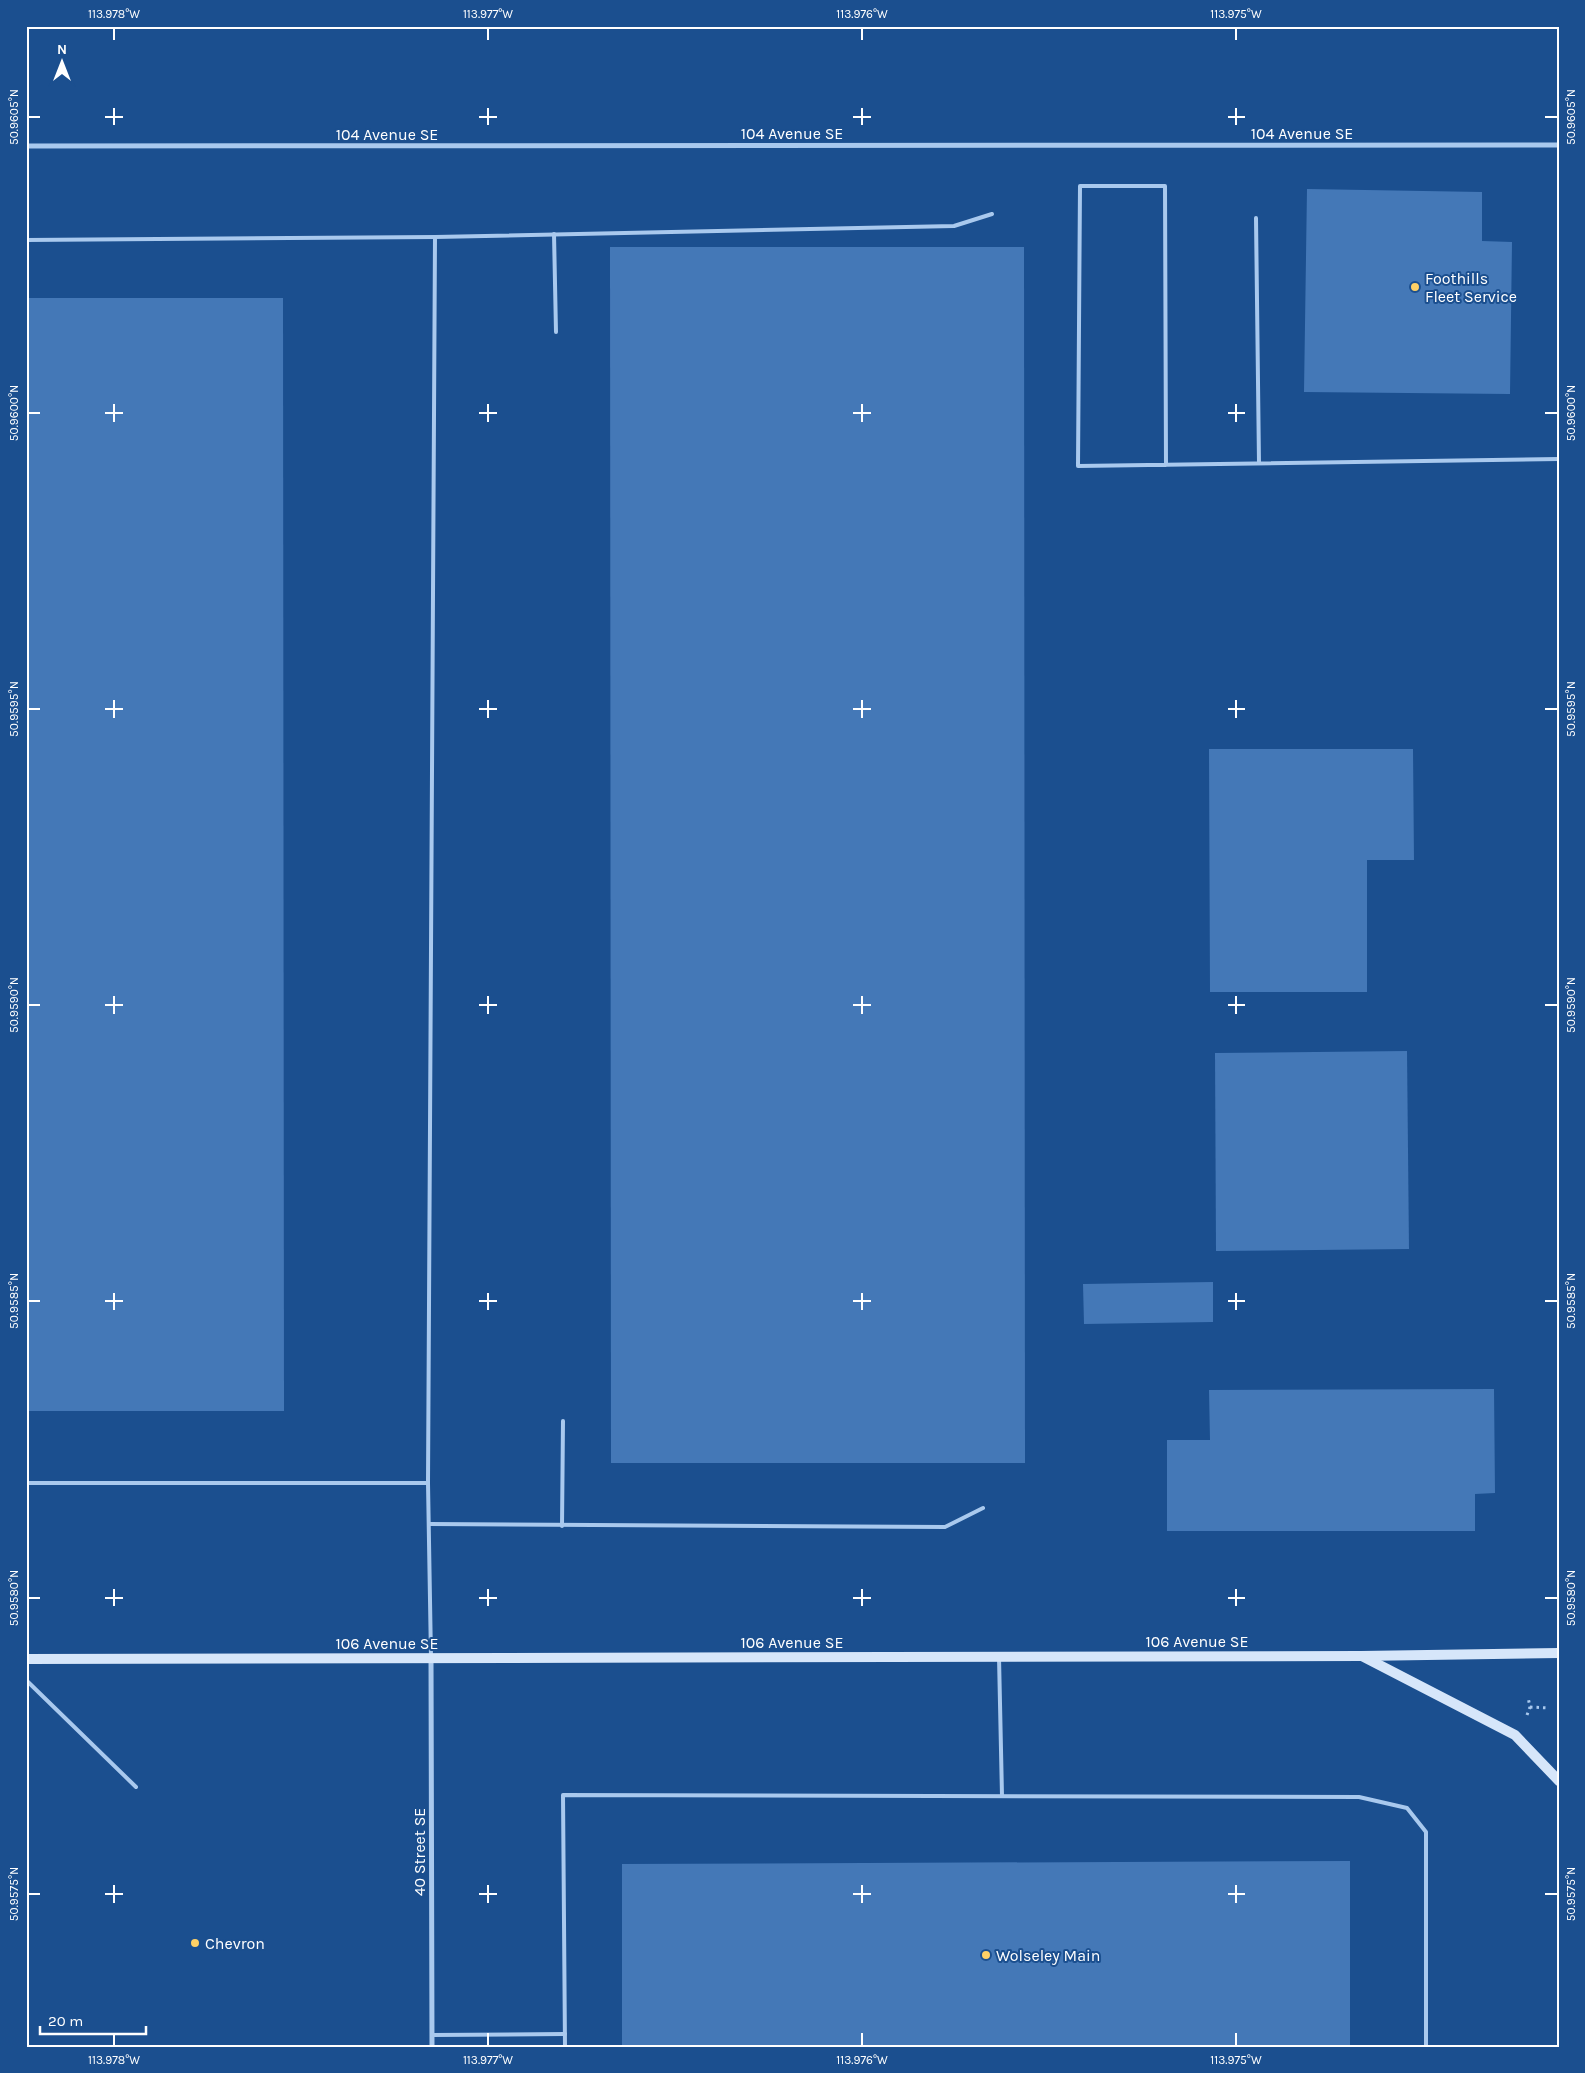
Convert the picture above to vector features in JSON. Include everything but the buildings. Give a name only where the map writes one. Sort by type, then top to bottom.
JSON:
[{"type":"street","name":"104 Avenue SE","points":[[26,146],[1559,145]]},
{"type":"street","name":"106 Avenue SE","points":[[26,1659],[1361,1656],[1559,1653]]},
{"type":"street","points":[[1361,1656],[1515,1735],[1559,1781]]},
{"type":"street","name":"40 Street SE","points":[[431,1658],[432,2047]]},
{"type":"lane","points":[[1166,465],[1165,186],[1080,186],[1078,466],[1166,465],[1260,463],[1559,459]]},
{"type":"lane","points":[[26,240],[435,237],[954,226],[992,214]]},
{"type":"lane","points":[[1256,218],[1260,463]]},
{"type":"lane","points":[[554,234],[556,332]]},
{"type":"lane","points":[[431,1658],[428,1483],[435,237]]},
{"type":"lane","points":[[562,1526],[563,1420]]},
{"type":"lane","points":[[26,1483],[428,1483]]},
{"type":"lane","points":[[429,1524],[945,1527],[983,1508]]},
{"type":"lane","points":[[999,1657],[1002,1796]]},
{"type":"lane","points":[[26,1680],[136,1787]]},
{"type":"lane","points":[[566,2047],[563,1795],[1359,1797],[1406,1808],[1426,1832],[1426,2047]]},
{"type":"lane","points":[[432,2036],[565,2034]]},
{"type":"path","points":[[1526,1718],[1530,1707],[1528,1697]]},
{"type":"path","points":[[1530,1707],[1549,1708]]},
{"type":"place","name":"Foothills Fleet Service","points":[[1415,287]]},
{"type":"place","name":"Chevron","points":[[195,1943]]},
{"type":"place","name":"Wolseley Main","points":[[986,1955]]}]
